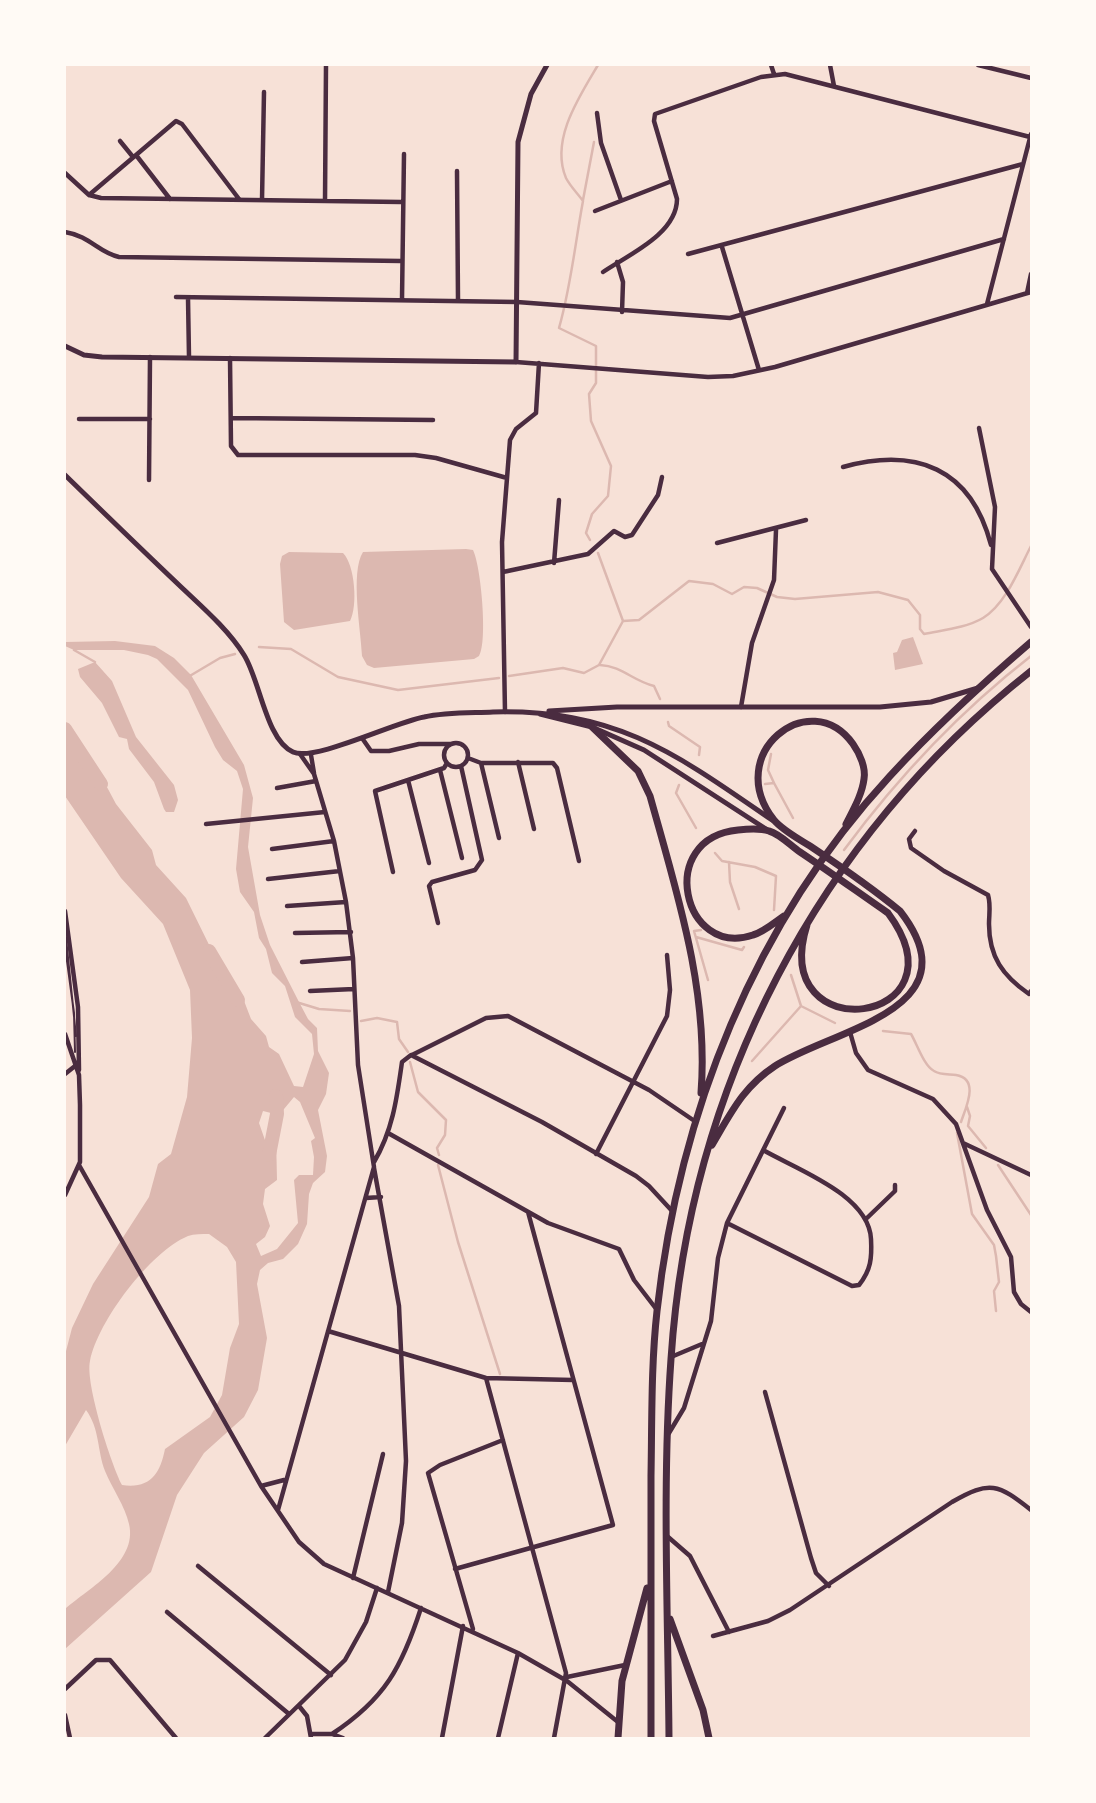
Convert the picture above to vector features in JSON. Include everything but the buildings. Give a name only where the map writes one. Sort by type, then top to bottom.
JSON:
[{"type":"highway","points":[[652,1738],[650,1577],[653,1373],[657,1310],[673,1212],[700,1108],[727,1031],[787,914],[836,842],[889,777],[978,688],[1031,642]]},
{"type":"highway","points":[[669,1738],[667,1435],[671,1357],[682,1268],[705,1157],[740,1058],[768,993],[811,915],[852,856],[925,767],[1031,671]]},
{"type":"highway","points":[[705,1157],[730,1111],[754,1082],[807,1049],[887,1015],[910,993],[917,981],[921,963],[918,936],[900,911],[775,821],[757,783],[759,759],[771,738],[790,726],[815,722],[828,725],[840,731],[856,747],[865,777],[859,799],[836,842]]},
{"type":"highway","points":[[592,727],[638,771],[650,796],[701,1001],[704,1058],[700,1108]]},
{"type":"highway","points":[[787,914],[753,935],[724,937],[707,928],[689,903],[685,887],[692,858],[698,848],[713,836],[746,829],[771,831],[888,913],[901,931],[908,948],[903,983],[895,994],[882,1003],[855,1012],[838,1008],[822,999],[811,987],[803,964],[802,942],[811,915]]},
{"type":"highway","points":[[618,1738],[626,1665],[650,1577]]},
{"type":"highway","points":[[668,1614],[703,1710],[709,1738]]},
{"type":"street","points":[[325,201],[326,65]]},
{"type":"street","points":[[516,362],[519,142],[531,94],[547,65]]},
{"type":"street","points":[[771,65],[774,74]]},
{"type":"street","points":[[830,65],[834,86]]},
{"type":"street","points":[[978,65],[1031,78]]},
{"type":"street","points":[[603,272],[653,238],[671,219],[677,205],[654,121],[655,114],[774,74],[834,86],[1031,135],[987,305]]},
{"type":"street","points":[[262,200],[264,92]]},
{"type":"street","points":[[597,113],[601,144],[621,200]]},
{"type":"street","points":[[89,195],[176,121],[182,124],[239,199]]},
{"type":"street","points":[[120,141],[170,199]]},
{"type":"street","points":[[402,299],[401,202],[404,154]]},
{"type":"street","points":[[688,254],[1023,164]]},
{"type":"street","points":[[457,171],[458,300]]},
{"type":"street","points":[[65,173],[89,195],[101,198],[401,202]]},
{"type":"street","points":[[595,211],[672,181]]},
{"type":"street","points":[[65,232],[80,234],[111,256],[119,257],[401,261]]},
{"type":"street","points":[[176,297],[517,302],[715,318],[742,316],[1004,239]]},
{"type":"street","points":[[722,247],[759,370]]},
{"type":"street","points":[[617,262],[623,282],[622,312]]},
{"type":"street","points":[[65,346],[84,355],[516,362],[708,377],[759,370],[1029,293],[1031,274]]},
{"type":"street","points":[[188,298],[189,357]]},
{"type":"street","points":[[149,480],[150,357]]},
{"type":"street","points":[[230,358],[231,446],[238,455],[415,456],[436,458],[507,478]]},
{"type":"street","points":[[505,712],[503,572],[507,478],[512,434],[533,417],[538,408],[539,363]]},
{"type":"street","points":[[231,418],[433,420]]},
{"type":"street","points":[[79,419],[150,419]]},
{"type":"street","points":[[979,428],[995,507],[993,573],[1031,626]]},
{"type":"street","points":[[843,467],[887,458],[939,468],[949,473],[980,512],[992,549]]},
{"type":"street","points":[[65,475],[197,602],[238,647],[250,665],[279,739],[285,747],[300,754],[312,755],[360,736],[427,716],[617,707],[903,705],[930,702],[978,688]]},
{"type":"street","points":[[503,572],[554,563],[594,551],[614,531],[627,537],[636,531],[658,495],[662,477]]},
{"type":"street","points":[[554,563],[559,500]]},
{"type":"street","points":[[717,544],[806,520]]},
{"type":"street","points":[[741,708],[752,643],[768,598],[776,564],[776,530]]},
{"type":"street","points":[[526,711],[592,727],[644,750],[771,831]]},
{"type":"street","points":[[542,711],[603,723],[634,734],[681,759],[775,821]]},
{"type":"street","points":[[360,736],[371,751],[452,744],[465,747],[468,758]]},
{"type":"street","points":[[432,744],[445,752],[447,763]]},
{"type":"street","points":[[445,752],[452,744]]},
{"type":"street","points":[[300,754],[314,774]]},
{"type":"street","points":[[312,755],[314,774],[334,841],[351,932],[358,1065],[398,1306],[406,1461],[402,1523],[388,1592]]},
{"type":"street","points":[[468,758],[481,763],[547,761],[557,768],[579,861]]},
{"type":"street","points":[[461,766],[468,758]]},
{"type":"street","points":[[518,762],[534,829]]},
{"type":"street","points":[[447,763],[461,766]]},
{"type":"street","points":[[393,872],[374,796],[378,789],[440,770],[447,763]]},
{"type":"street","points":[[481,763],[499,838]]},
{"type":"street","points":[[438,923],[429,886],[432,882],[475,870],[482,860],[461,766]]},
{"type":"street","points":[[440,770],[462,858]]},
{"type":"street","points":[[408,780],[429,863]]},
{"type":"street","points":[[276,788],[316,781]]},
{"type":"street","points":[[206,824],[325,812]]},
{"type":"street","points":[[915,831],[909,839],[911,848],[944,872],[988,895],[990,930],[998,966],[1012,982],[1029,994],[1031,991]]},
{"type":"street","points":[[272,849],[334,841]]},
{"type":"street","points":[[268,879],[340,871]]},
{"type":"street","points":[[287,906],[346,902]]},
{"type":"street","points":[[65,911],[78,1007],[79,1165],[149,1285],[231,1435],[277,1511],[313,1558],[473,1630],[567,1679],[618,1722]]},
{"type":"street","points":[[295,933],[351,932]]},
{"type":"street","points":[[596,1154],[667,1016],[667,955]]},
{"type":"street","points":[[302,962],[353,958]]},
{"type":"street","points":[[310,991],[355,989]]},
{"type":"street","points":[[277,1511],[374,1165],[388,1133],[399,1096],[402,1062],[478,1021],[508,1016],[633,1082],[696,1122]]},
{"type":"street","points":[[850,1032],[862,1064],[881,1077],[933,1099],[956,1124],[987,1210],[1011,1257],[1014,1292],[1021,1304],[1031,1312]]},
{"type":"street","points":[[65,1034],[79,1075]]},
{"type":"street","points":[[411,1055],[649,1185],[673,1212]]},
{"type":"street","points":[[65,1074],[75,1066]]},
{"type":"street","points":[[667,1435],[684,1408],[711,1321],[718,1258],[727,1223],[784,1108]]},
{"type":"street","points":[[388,1133],[528,1212],[619,1248],[634,1280],[657,1310]]},
{"type":"street","points":[[963,1143],[1031,1175]]},
{"type":"street","points":[[727,1223],[856,1287],[862,1282],[872,1260],[871,1229],[867,1219],[846,1196],[762,1150]]},
{"type":"street","points":[[65,1195],[72,1174],[79,1165]]},
{"type":"street","points":[[867,1219],[895,1191],[895,1185]]},
{"type":"street","points":[[366,1198],[381,1197]]},
{"type":"street","points":[[455,1569],[613,1525],[528,1212]]},
{"type":"street","points":[[328,1331],[486,1378],[573,1380]]},
{"type":"street","points":[[671,1357],[689,1352],[702,1344]]},
{"type":"street","points":[[486,1378],[567,1679],[554,1738]]},
{"type":"street","points":[[765,1392],[811,1558],[816,1573],[829,1586]]},
{"type":"street","points":[[473,1630],[429,1483],[431,1469],[503,1440]]},
{"type":"street","points":[[353,1578],[383,1454]]},
{"type":"street","points":[[261,1486],[285,1479]]},
{"type":"street","points":[[713,1636],[768,1621],[829,1586],[952,1502],[980,1488],[993,1486],[1006,1490],[1031,1510]]},
{"type":"street","points":[[667,1536],[690,1556],[729,1632]]},
{"type":"street","points":[[198,1566],[331,1675]]},
{"type":"street","points":[[265,1738],[331,1675],[357,1642],[377,1588]]},
{"type":"street","points":[[332,1734],[359,1716],[387,1686],[407,1651],[421,1608]]},
{"type":"street","points":[[167,1612],[289,1714]]},
{"type":"street","points":[[442,1738],[463,1626]]},
{"type":"street","points":[[498,1738],[518,1653]]},
{"type":"street","points":[[65,1689],[96,1660],[110,1660],[176,1738]]},
{"type":"street","points":[[567,1679],[626,1665]]},
{"type":"street","points":[[299,1706],[307,1716],[311,1736],[332,1734],[343,1738]]},
{"type":"street","points":[[65,1715],[70,1738]]},
{"type":"lane","points":[[65,928],[76,1014],[75,1052],[74,1013],[65,946]]},
{"type":"shaded area","points":[[473,550],[481,587],[483,636],[479,656],[474,659],[374,668],[367,665],[362,656],[357,602],[357,573],[363,552]]},
{"type":"shaded area","points":[[289,552],[343,553],[350,567],[354,586],[354,606],[350,621],[294,630],[284,622],[280,564],[282,556]]},
{"type":"shaded area","points":[[913,637],[923,664],[895,670],[893,653],[897,652],[902,640]]},
{"type":"shaded area","points":[[115,641],[155,646],[174,658],[191,675],[244,765],[253,798],[248,847],[260,915],[270,945],[308,1019],[317,1028],[318,1051],[329,1073],[326,1094],[318,1110],[327,1156],[325,1172],[313,1183],[309,1194],[307,1224],[298,1244],[283,1259],[268,1263],[260,1270],[257,1284],[267,1338],[258,1390],[244,1417],[204,1453],[177,1495],[151,1572],[65,1649],[65,1609],[109,1573],[119,1562],[130,1538],[127,1517],[105,1471],[94,1425],[86,1410],[65,1446],[65,1355],[72,1328],[93,1284],[149,1197],[158,1164],[171,1154],[187,1097],[192,1038],[190,990],[163,924],[121,878],[65,796],[65,724],[89,759],[87,767],[100,774],[116,804],[152,850],[156,865],[186,898],[218,963],[219,975],[227,987],[231,983],[241,993],[251,1019],[266,1036],[269,1047],[279,1054],[294,1086],[303,1087],[314,1054],[312,1034],[295,1017],[285,986],[272,973],[266,949],[259,938],[254,912],[240,892],[236,869],[243,789],[237,771],[223,760],[215,747],[188,690],[157,659],[124,650],[74,650],[65,646],[65,642]],"holes":[[[294,1097],[300,1102],[315,1138],[311,1141],[313,1175],[299,1175],[294,1180],[298,1223],[277,1249],[261,1256],[256,1244],[265,1237],[270,1226],[263,1204],[265,1189],[277,1180],[276,1135],[266,1143],[259,1123],[263,1111],[279,1115]],[[195,1234],[209,1234],[227,1247],[236,1262],[239,1324],[230,1348],[222,1395],[210,1417],[165,1449],[160,1466],[152,1478],[140,1485],[122,1485],[106,1442],[91,1387],[90,1361],[95,1345],[115,1308],[142,1272],[173,1244]]]},
{"type":"shaded area","points":[[95,662],[112,681],[136,737],[174,785],[178,800],[174,812],[166,812],[154,782],[129,749],[127,739],[119,737],[102,703],[80,677],[78,669]]},
{"type":"waterway","points":[[590,540],[586,533],[592,514],[608,496],[611,466],[591,421],[589,394],[596,383],[596,346],[559,328],[583,201],[566,178],[562,149],[569,119],[598,65]]},
{"type":"waterway","points":[[583,200],[594,142]]},
{"type":"waterway","points":[[509,676],[563,668],[584,673],[599,665],[623,621],[639,620],[689,581],[713,584],[732,594],[744,587],[757,588],[777,597],[795,599],[878,592],[908,600],[920,615],[920,629],[924,634],[962,626],[983,618],[999,604],[1031,546]]},
{"type":"waterway","points":[[598,553],[623,621]]},
{"type":"waterway","points":[[259,647],[291,649],[338,677],[398,690],[499,678]]},
{"type":"waterway","points":[[74,650],[95,662]]},
{"type":"waterway","points":[[188,677],[220,658],[235,654]]},
{"type":"waterway","points":[[844,850],[908,771],[954,723],[1031,656]]},
{"type":"waterway","points":[[600,665],[615,668],[654,686],[660,699]]},
{"type":"waterway","points":[[668,722],[669,726],[700,747],[699,755]]},
{"type":"waterway","points":[[65,729],[101,784]]},
{"type":"waterway","points":[[771,754],[768,770],[774,783]]},
{"type":"waterway","points":[[765,784],[774,783],[793,818]]},
{"type":"waterway","points":[[679,785],[676,793],[696,828]]},
{"type":"waterway","points":[[715,853],[722,861],[755,867],[776,876],[774,910]]},
{"type":"waterway","points":[[729,862],[730,882],[739,909]]},
{"type":"waterway","points":[[701,930],[694,931],[708,980]]},
{"type":"waterway","points":[[696,937],[742,950],[744,947]]},
{"type":"waterway","points":[[209,951],[238,1000]]},
{"type":"waterway","points":[[791,975],[801,1006],[835,1023]]},
{"type":"waterway","points":[[296,1002],[319,1009],[350,1011]]},
{"type":"waterway","points":[[752,1061],[801,1006]]},
{"type":"waterway","points":[[361,1021],[377,1018],[397,1022],[399,1039],[408,1052]]},
{"type":"waterway","points":[[883,1031],[911,1034],[930,1068],[939,1073],[956,1075],[968,1082],[968,1102],[961,1122]]},
{"type":"waterway","points":[[410,1062],[418,1092],[446,1120],[445,1135],[437,1148],[439,1155]]},
{"type":"waterway","points":[[269,1155],[277,1114],[276,1096]]},
{"type":"waterway","points":[[967,1107],[970,1116],[968,1126],[986,1148]]},
{"type":"waterway","points":[[957,1133],[972,1214],[994,1245],[999,1282],[994,1291],[996,1311]]},
{"type":"waterway","points":[[438,1165],[458,1242],[500,1374]]},
{"type":"waterway","points":[[998,1165],[1031,1215]]}]
